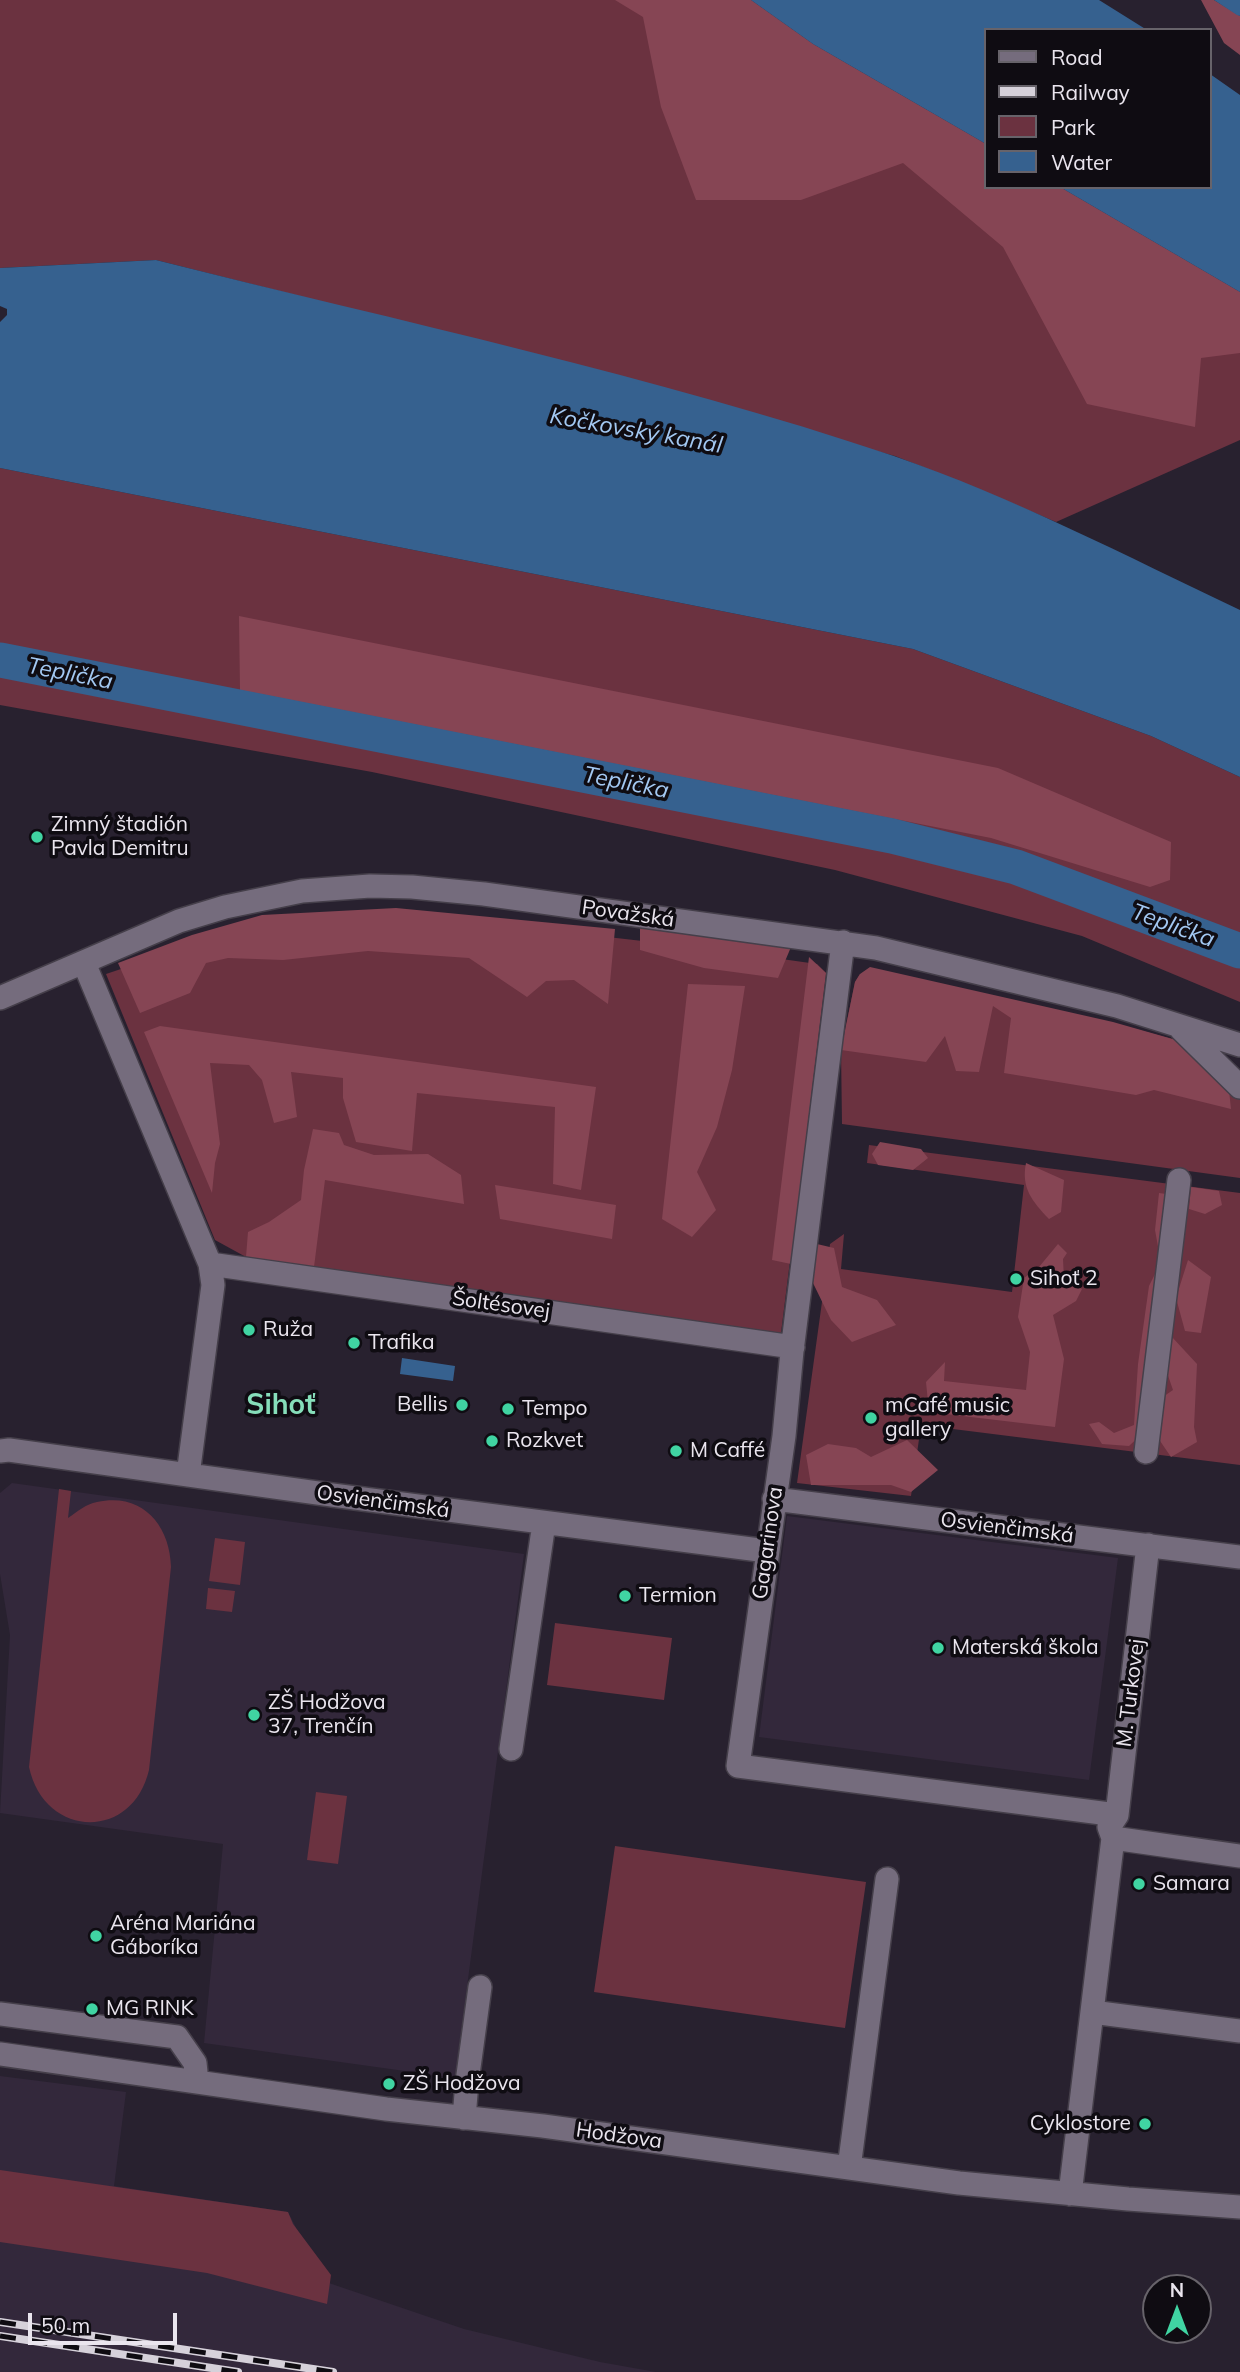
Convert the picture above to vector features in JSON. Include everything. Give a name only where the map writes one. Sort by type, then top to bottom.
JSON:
[{"type":"street","name":"Považská","points":[[0,998],[179,921],[225,907],[302,891],[370,886],[446,890],[843,942],[1117,1006],[1177,1024],[1240,1087]]},
{"type":"street","name":"Gagarinova","points":[[843,942],[784,1436],[738,1766],[1117,1815]]},
{"type":"street","points":[[84,963],[210,1264],[213,1285],[188,1475]]},
{"type":"street","points":[[1177,1024],[1240,1045]]},
{"type":"street","points":[[1146,1452],[1179,1180]]},
{"type":"street","name":"Šoltésovej","points":[[210,1264],[793,1347]]},
{"type":"street","name":"Osvienčimská","points":[[0,1451],[9,1450],[767,1551]]},
{"type":"street","name":"Osvienčimská","points":[[774,1499],[1240,1557]]},
{"type":"street","points":[[511,1749],[544,1523]]},
{"type":"street","name":"M. Turkovej","points":[[1070,2194],[1113,1838],[1109,1827],[1117,1815],[1148,1545]]},
{"type":"street","points":[[1113,1838],[1240,1856]]},
{"type":"street","points":[[849,2168],[887,1879]]},
{"type":"street","points":[[464,2118],[480,1987]]},
{"type":"street","points":[[1092,2012],[1240,2031]]},
{"type":"street","points":[[0,2014],[177,2037],[195,2063],[197,2082]]},
{"type":"street","name":"Hodžova","points":[[0,2054],[959,2183],[1240,2207]]},
{"type":"shaded area","points":[[615,0],[751,0],[813,44],[984,143],[984,189],[1063,189],[1240,292],[1240,353],[1201,358],[1195,427],[1087,404],[1003,247],[903,163],[801,200],[696,200],[661,107],[643,17]]},
{"type":"shaded area","points":[[1201,0],[1214,0],[1240,16],[1240,55],[1224,43]]},
{"type":"shaded area","points":[[239,616],[998,768],[1171,842],[1170,880],[1150,887],[991,838],[240,690]]},
{"type":"shaded area","points":[[396,908],[615,929],[608,1004],[574,980],[546,981],[527,997],[469,958],[368,951],[283,960],[228,958],[206,963],[190,993],[140,1013],[118,963],[192,935],[262,915]]},
{"type":"shaded area","points":[[640,928],[791,947],[778,978],[704,968],[640,950]]},
{"type":"shaded area","points":[[809,957],[826,973],[791,1264],[772,1260]]},
{"type":"shaded area","points":[[870,967],[1113,1022],[1176,1040],[1228,1081],[1231,1109],[1154,1090],[1136,1095],[1004,1073],[1011,1018],[993,1006],[979,1072],[956,1071],[945,1036],[926,1062],[841,1050],[855,982],[860,974]]},
{"type":"shaded area","points":[[688,984],[745,986],[732,1070],[717,1127],[697,1172],[716,1210],[692,1237],[662,1219]]},
{"type":"shaded area","points":[[160,1026],[596,1087],[581,1190],[553,1184],[555,1107],[417,1093],[412,1151],[356,1142],[343,1098],[343,1078],[291,1072],[297,1117],[274,1123],[262,1080],[249,1065],[210,1063],[220,1144],[212,1193],[144,1032]]},
{"type":"shaded area","points":[[313,1129],[339,1133],[344,1145],[374,1155],[428,1154],[461,1175],[464,1204],[325,1180],[314,1267],[246,1257],[248,1232],[269,1222],[301,1200]]},
{"type":"shaded area","points":[[880,1142],[921,1149],[928,1158],[913,1170],[878,1165],[872,1154]]},
{"type":"shaded area","points":[[1026,1163],[1064,1180],[1061,1212],[1049,1219],[1029,1194],[1025,1180]]},
{"type":"shaded area","points":[[495,1185],[616,1205],[612,1239],[500,1219]]},
{"type":"shaded area","points":[[1191,1187],[1219,1191],[1222,1205],[1205,1214],[1189,1209]]},
{"type":"shaded area","points":[[1159,1193],[1173,1195],[1146,1430],[1129,1446],[1102,1444],[1089,1424],[1099,1422],[1114,1433],[1134,1425],[1138,1364],[1149,1286],[1157,1270],[1159,1252],[1155,1230]]},
{"type":"shaded area","points":[[817,1244],[834,1248],[842,1287],[877,1300],[896,1325],[852,1342],[831,1320],[813,1283]]},
{"type":"shaded area","points":[[1058,1244],[1067,1253],[1063,1259],[1064,1279],[1082,1289],[1076,1301],[1053,1315],[1064,1359],[1055,1427],[929,1412],[926,1382],[945,1362],[944,1381],[1026,1390],[1030,1352],[1018,1317],[1024,1278],[1039,1267]]},
{"type":"shaded area","points":[[1188,1260],[1211,1277],[1201,1333],[1185,1331],[1176,1298]]},
{"type":"shaded area","points":[[1172,1337],[1197,1364],[1194,1427],[1197,1442],[1171,1457],[1156,1435],[1157,1401],[1173,1390],[1163,1361]]},
{"type":"shaded area","points":[[907,1440],[938,1470],[911,1492],[891,1485],[811,1485],[806,1455],[828,1444],[856,1448],[871,1457]]},
{"type":"shaded area","name":"ZŠ Hodžova 37, Trenčín","points":[[12,1483],[524,1554],[455,2078],[204,2043],[223,1844],[0,1813],[10,1635],[0,1574],[0,1493]]},
{"type":"shaded area","name":"Materská škola","points":[[787,1516],[1118,1558],[1089,1780],[759,1737]]},
{"type":"shaded area","points":[[0,2076],[126,2092],[114,2186],[288,2212],[323,2281],[464,2329],[600,2362],[656,2372],[0,2372]]},
{"type":"green space","points":[[0,0],[751,0],[813,44],[984,143],[984,189],[1063,189],[1240,292],[1240,440],[1056,522],[895,456],[156,260],[0,268]]},
{"type":"green space","points":[[0,468],[913,649],[1151,736],[1240,777],[1240,1002],[1082,936],[835,870],[372,772],[0,705]]},
{"type":"green space","points":[[441,918],[704,948],[817,964],[826,973],[781,1333],[246,1257],[215,1240],[106,974],[255,924]]},
{"type":"green space","points":[[860,974],[1113,1023],[1176,1040],[1240,1100],[1240,1178],[842,1124],[841,1050],[855,982]]},
{"type":"green space","points":[[869,1145],[1240,1193],[1240,1465],[921,1425],[911,1496],[797,1483],[830,1244],[844,1234],[841,1269],[1012,1292],[1024,1185],[867,1163]]},
{"type":"green space","points":[[59,1489],[71,1491],[68,1518],[85,1506],[97,1502],[113,1500],[140,1507],[159,1525],[169,1552],[171,1567],[149,1770],[140,1793],[125,1810],[108,1819],[88,1822],[69,1818],[52,1808],[38,1790],[29,1767]]},
{"type":"green space","points":[[215,1538],[245,1542],[240,1585],[209,1581]]},
{"type":"green space","points":[[208,1588],[235,1591],[232,1612],[206,1609]]},
{"type":"green space","points":[[555,1623],[672,1638],[664,1700],[547,1685]]},
{"type":"green space","points":[[316,1792],[347,1796],[338,1864],[307,1860]]},
{"type":"green space","points":[[615,1846],[866,1882],[845,2028],[594,1992]]},
{"type":"green space","points":[[0,2170],[288,2212],[293,2224],[331,2275],[327,2304],[207,2273],[0,2242]]},
{"type":"water","points":[[751,0],[1099,0],[1144,28],[984,28],[984,143],[813,44]]},
{"type":"water","points":[[1214,0],[1240,0],[1240,16],[1237,15]]},
{"type":"water","points":[[1212,75],[1240,95],[1240,292],[1063,189],[1212,189]]},
{"type":"water","name":"Kočkovský kanál","points":[[156,260],[527,351],[803,427],[938,472],[1112,548],[1240,610],[1240,777],[1151,736],[913,649],[0,468],[0,322],[7,315],[7,309],[0,306],[0,268]]},
{"type":"water","points":[[402,1358],[455,1366],[453,1381],[400,1374]]},
{"type":"waterway","name":"Teplička","points":[[0,660],[892,836],[1016,867],[1240,951]]},
{"type":"railway","points":[[0,2322],[333,2372]]},
{"type":"railway","points":[[0,2336],[238,2372]]},
{"type":"place","name":"Zimný štadión Pavla Demitru","points":[[37,837]]},
{"type":"place","name":"Sihoť 2","points":[[1016,1279]]},
{"type":"place","name":"Ruža","points":[[249,1330]]},
{"type":"place","name":"Trafika","points":[[354,1343]]},
{"type":"place","name":"Bellis","points":[[462,1405]]},
{"type":"place","name":"Tempo","points":[[508,1409]]},
{"type":"place","name":"mCafé music gallery","points":[[871,1418]]},
{"type":"place","name":"Rozkvet","points":[[492,1441]]},
{"type":"place","name":"M Caffé","points":[[676,1451]]},
{"type":"place","name":"Termion","points":[[625,1596]]},
{"type":"place","name":"Materská škola","points":[[938,1648]]},
{"type":"place","name":"ZŠ Hodžova 37, Trenčín","points":[[254,1715]]},
{"type":"place","name":"Samara","points":[[1139,1884]]},
{"type":"place","name":"Aréna Mariána Gáboríka","points":[[96,1936]]},
{"type":"place","name":"MG RINK","points":[[92,2009]]},
{"type":"place","name":"ZŠ Hodžova","points":[[389,2084]]},
{"type":"place","name":"Cyklostore","points":[[1145,2124]]},
{"type":"district","name":"Sihoť","points":[[281,1406]]}]
